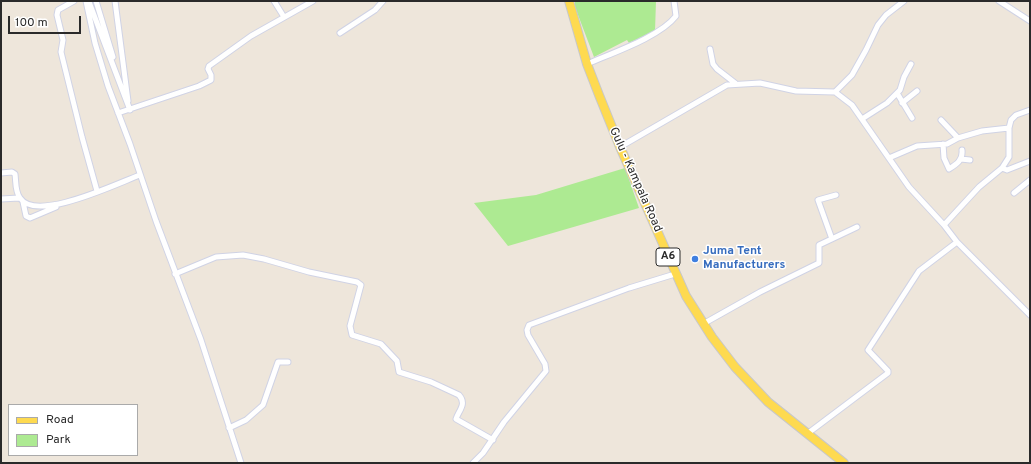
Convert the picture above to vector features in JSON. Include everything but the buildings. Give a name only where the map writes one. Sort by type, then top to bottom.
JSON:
[{"type":"main road","name":"Gulu - Kampala Road","points":[[569,1],[587,64],[620,146],[675,274],[703,324],[735,367],[768,402],[844,463]]},
{"type":"street","points":[[74,1],[58,10],[57,15],[63,40],[62,52],[82,137],[97,191]]},
{"type":"street","points":[[87,1],[130,110]]},
{"type":"street","points":[[87,1],[95,43],[118,113],[175,274],[203,346],[241,463]]},
{"type":"street","points":[[96,1],[130,110]]},
{"type":"street","points":[[115,1],[130,110]]},
{"type":"street","points":[[274,1],[284,17]]},
{"type":"street","points":[[118,113],[211,80],[212,77],[208,69],[209,66],[238,45],[313,1]]},
{"type":"street","points":[[340,33],[375,10],[383,1]]},
{"type":"street","points":[[587,64],[658,32],[670,24],[676,16],[674,1]]},
{"type":"street","points":[[835,92],[852,74],[878,25],[886,15],[904,1]]},
{"type":"street","points":[[999,1],[1030,21]]},
{"type":"street","points":[[710,49],[713,64],[735,83]]},
{"type":"street","points":[[862,119],[886,103],[897,93],[912,64]]},
{"type":"street","points":[[620,146],[727,85],[735,83],[760,83],[796,91],[835,92],[852,105],[909,187],[944,225],[957,242],[1030,315]]},
{"type":"street","points":[[902,103],[917,91]]},
{"type":"street","points":[[897,93],[912,118]]},
{"type":"street","points":[[944,225],[979,187],[1002,168],[1009,157],[1008,128],[1011,120],[1016,115],[1030,110]]},
{"type":"street","points":[[941,120],[958,138]]},
{"type":"street","points":[[889,158],[917,146],[943,144],[982,131],[1008,128]]},
{"type":"street","points":[[943,144],[944,158],[949,169],[961,159],[962,150]]},
{"type":"street","points":[[961,159],[970,160]]},
{"type":"street","points":[[1002,168],[1007,170],[1030,162]]},
{"type":"street","points":[[1,173],[12,172],[15,174],[26,216],[30,218],[140,174]]},
{"type":"street","points":[[1014,194],[1030,180]]},
{"type":"street","points":[[832,239],[818,200],[836,195]]},
{"type":"street","points":[[1,199],[21,200],[44,206],[62,204]]},
{"type":"street","points":[[703,324],[760,292],[819,263],[818,246],[857,227]]},
{"type":"street","points":[[807,434],[887,374],[888,371],[868,350],[919,271],[957,242]]},
{"type":"street","points":[[175,274],[216,257],[243,255],[264,259],[309,272],[357,282],[361,285],[350,326],[352,335],[381,344],[397,361],[399,372],[431,382],[459,395],[462,398],[463,406],[456,419],[493,440]]},
{"type":"street","points":[[473,463],[493,440],[504,422],[546,371],[545,364],[528,335],[527,330],[529,325],[629,288],[675,274]]},
{"type":"street","points":[[229,428],[246,420],[263,405],[278,362],[288,362]]},
{"type":"green space","points":[[575,1],[656,1],[655,31],[629,43],[627,40],[594,57],[575,7]]},
{"type":"green space","points":[[625,168],[639,208],[508,246],[474,203],[536,195]]},
{"type":"place","name":"Juma Tent Manufacturers","points":[[695,259]]}]
